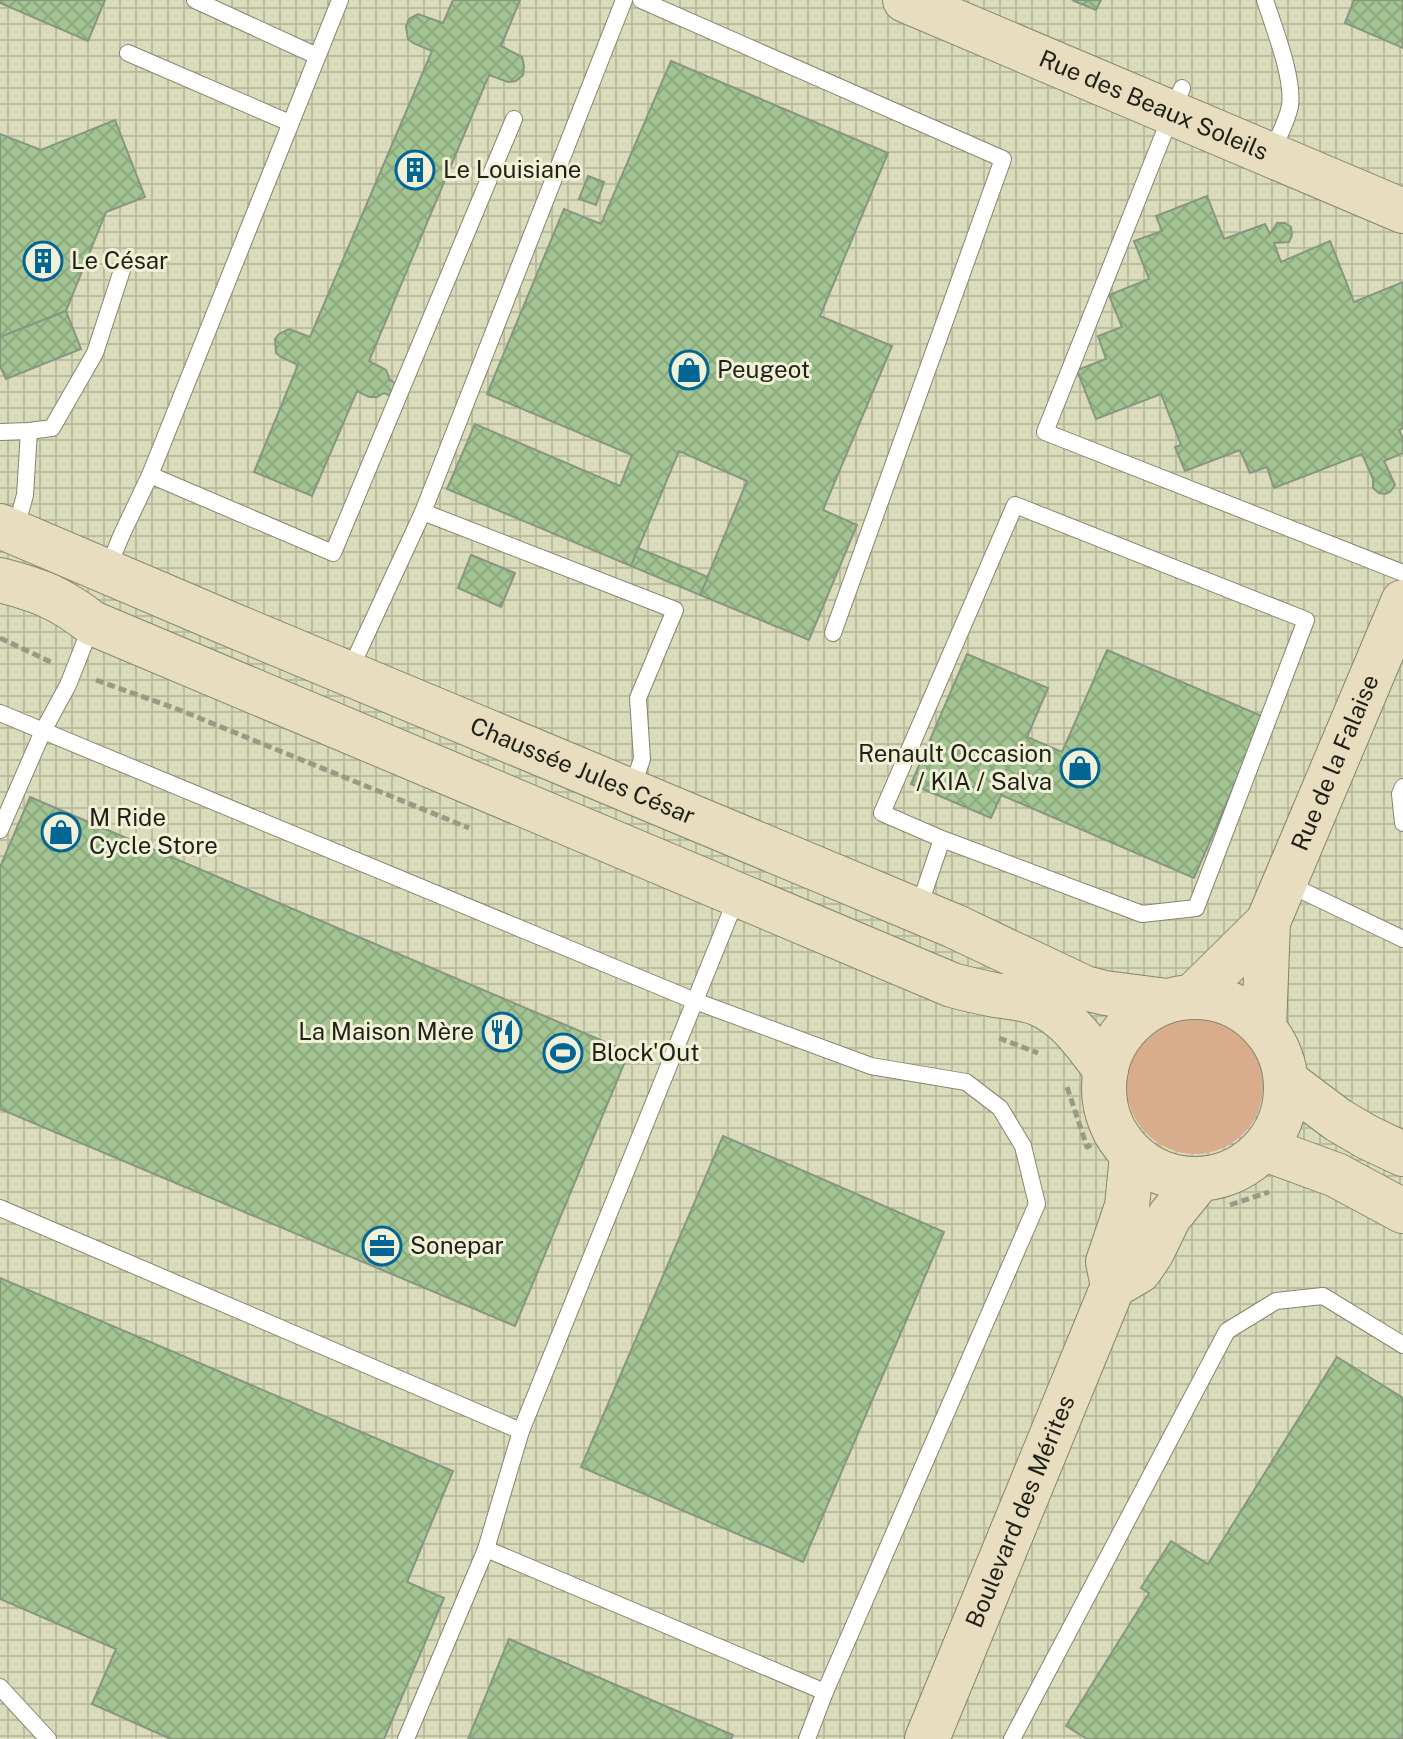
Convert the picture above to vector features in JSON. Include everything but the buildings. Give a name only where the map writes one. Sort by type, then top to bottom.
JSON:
[{"type":"main road","name":"Rue des Beaux Soleils","points":[[905,0],[1177,101],[1275,143],[1403,211]]},
{"type":"main road","name":"Rue des Beaux Soleils","points":[[976,0],[1177,101]]},
{"type":"main road","name":"Rue des Beaux Soleils","points":[[1275,143],[1403,179]]},
{"type":"main road","name":"Chaussée Jules César","points":[[7,529],[915,910],[1006,949],[1085,988],[1105,993],[1179,999]]},
{"type":"main road","points":[[0,580],[46,594],[92,623],[952,985],[1040,1004],[1078,1033],[1106,1070]]},
{"type":"main road","name":"Rue de la Falaise","points":[[1264,1029],[1268,922],[1403,602]]},
{"type":"main road","name":"Rue de la Falaise","points":[[1179,999],[1268,922]]},
{"type":"main road","points":[[1113,1286],[1139,1271],[1169,1217],[1212,1193],[1225,1174],[1265,1149],[1281,1121],[1286,1101],[1282,1058],[1264,1029],[1232,1004],[1212,999],[1179,999],[1147,1011],[1122,1034],[1113,1048],[1106,1070],[1104,1099],[1109,1117],[1123,1143],[1159,1172],[1212,1193]]},
{"type":"main road","points":[[1286,1081],[1338,1120],[1367,1137],[1402,1150]]},
{"type":"main road","name":"Boulevard des Mérites","points":[[927,1739],[1113,1286],[1108,1262],[1127,1206],[1123,1143]]},
{"type":"main road","points":[[1265,1149],[1336,1175],[1403,1211]]},
{"type":"lane","points":[[195,0],[317,56]]},
{"type":"lane","points":[[107,572],[150,475],[340,0]]},
{"type":"lane","points":[[349,673],[423,512],[624,0]]},
{"type":"lane","points":[[641,0],[1003,159],[833,633]]},
{"type":"lane","points":[[1265,0],[1290,89],[1290,104],[1275,143]]},
{"type":"lane","points":[[128,53],[290,123]]},
{"type":"lane","points":[[1177,101],[1045,432],[1403,573]]},
{"type":"lane","points":[[150,475],[333,553],[514,119]]},
{"type":"lane","points":[[0,432],[52,428],[95,353],[123,267]]},
{"type":"lane","points":[[7,529],[25,495],[29,431]]},
{"type":"lane","points":[[1015,505],[1306,620],[1196,908],[1142,914],[942,839],[882,813],[1015,505]]},
{"type":"lane","points":[[423,512],[675,610],[638,698],[642,759],[631,791]]},
{"type":"lane","points":[[0,830],[43,731],[73,672],[92,623]]},
{"type":"lane","points":[[0,713],[695,1001],[871,1066],[966,1082],[1000,1108],[1023,1146],[1037,1204],[807,1739]]},
{"type":"lane","points":[[1403,787],[1400,794],[1403,823]]},
{"type":"lane","points":[[915,910],[942,839]]},
{"type":"lane","points":[[1285,882],[1403,939]]},
{"type":"lane","points":[[406,1739],[486,1549],[521,1431],[737,896]]},
{"type":"lane","points":[[0,1208],[521,1431]]},
{"type":"lane","points":[[1013,1738],[1227,1331],[1276,1301],[1323,1296],[1403,1345]]},
{"type":"lane","points":[[486,1549],[825,1692]]},
{"type":"lane","points":[[0,1687],[48,1739]]},
{"type":"path","points":[[0,638],[73,672],[177,709],[470,828]]},
{"type":"path","points":[[986,1033],[1042,1054]]},
{"type":"path","points":[[1062,1078],[1087,1147],[1123,1143]]},
{"type":"path","points":[[1212,1193],[1270,1192]]},
{"type":"shaded area","points":[[0,0],[1403,0],[1403,1739],[0,1739]]},
{"type":"shaded area","points":[[1195,1018],[1221,1024],[1243,1038],[1257,1060],[1263,1086],[1257,1112],[1243,1134],[1221,1148],[1195,1154],[1169,1148],[1147,1134],[1133,1112],[1127,1086],[1133,1060],[1147,1038],[1169,1024]]},
{"type":"place","name":"Le Louisiane","points":[[415,170]]},
{"type":"place","name":"Le César","points":[[43,261]]},
{"type":"place","name":"Peugeot","points":[[689,370]]},
{"type":"place","name":"Renault Occasion / KIA / Salva","points":[[1080,768]]},
{"type":"place","name":"M Ride Cycle Store","points":[[61,832]]},
{"type":"place","name":"La Maison Mère","points":[[502,1032]]},
{"type":"place","name":"Block'Out","points":[[563,1053]]},
{"type":"place","name":"Sonepar","points":[[382,1246]]}]
